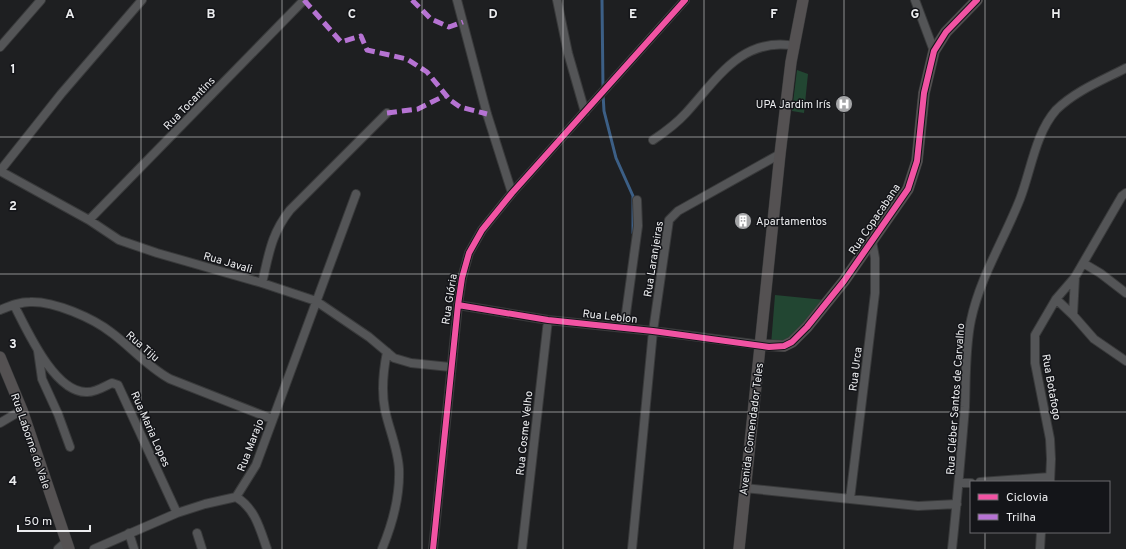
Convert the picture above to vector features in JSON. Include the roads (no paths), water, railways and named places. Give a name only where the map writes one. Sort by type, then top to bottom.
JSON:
[{"type":"main road","name":"Avenida Comendador Teles","points":[[739,549],[744,488],[761,345],[780,154],[794,46],[803,0]]},
{"type":"main road","name":"Rua Copacabana","points":[[761,345],[778,347],[792,342],[807,327],[844,281],[898,204],[913,177],[917,161],[924,92],[927,74],[934,52],[946,32],[977,0]]},
{"type":"main road","name":"Rua Laborne do Vale","points":[[0,357],[22,410],[64,547]]},
{"type":"street","points":[[0,47],[41,0]]},
{"type":"street","points":[[0,171],[61,94],[142,0]]},
{"type":"street","name":"Rua Tocantins","points":[[90,220],[304,0]]},
{"type":"street","points":[[457,0],[487,114],[512,193]]},
{"type":"street","points":[[557,0],[568,53],[585,112]]},
{"type":"street","name":"Rua Glória","points":[[433,549],[450,367],[462,278],[469,253],[482,230],[512,193],[610,86],[677,4],[685,0]]},
{"type":"street","points":[[916,0],[934,52]]},
{"type":"street","points":[[653,140],[675,124],[709,86],[735,61],[762,46],[781,44],[794,46]]},
{"type":"street","name":"Rua Cléber Santos de Carvalho","points":[[952,549],[960,483],[971,321],[987,269],[1020,199],[1047,123],[1057,110],[1088,87],[1126,68]]},
{"type":"street","points":[[262,283],[273,235],[279,224],[290,210],[387,113]]},
{"type":"street","name":"Rua Laranjeiras","points":[[632,549],[653,331],[667,226],[672,216],[678,211],[780,154]]},
{"type":"street","name":"Rua Javali","points":[[0,171],[90,220],[119,240],[140,248],[262,283],[316,301],[370,337],[387,352],[402,361],[450,367]]},
{"type":"street","name":"Rua Botafogo","points":[[1050,480],[1050,439],[1035,363],[1034,348],[1039,326],[1056,298],[1075,277],[1122,196],[1126,193]]},
{"type":"street","name":"Rua Marajo","points":[[236,497],[256,465],[356,194]]},
{"type":"street","points":[[619,328],[638,226],[637,200]]},
{"type":"street","name":"Rua Urca","points":[[850,499],[875,293],[875,258],[872,241]]},
{"type":"street","points":[[1083,263],[1100,273],[1126,293]]},
{"type":"street","points":[[1073,315],[1075,277]]},
{"type":"street","points":[[1056,298],[1094,339],[1126,361]]},
{"type":"street","name":"Rua Tiju","points":[[0,310],[14,305],[30,302],[46,303],[78,314],[112,333],[156,371],[170,379],[272,419]]},
{"type":"street","name":"Rua Maria Lopes","points":[[14,305],[38,351],[61,380],[78,391],[92,392],[112,383],[118,385],[177,513]]},
{"type":"street","name":"Rua Leblon","points":[[458,305],[548,320],[653,331],[761,345]]},
{"type":"street","name":"Rua Cosme Velho","points":[[522,549],[548,320]]},
{"type":"street","points":[[38,351],[42,379],[58,414],[70,447]]},
{"type":"street","points":[[382,549],[388,534],[395,503],[399,469],[382,396],[382,378],[387,352]]},
{"type":"street","points":[[0,423],[22,410]]},
{"type":"street","points":[[1015,481],[1050,480]]},
{"type":"street","points":[[960,483],[970,483]]},
{"type":"street","points":[[744,488],[930,506],[957,504]]},
{"type":"street","points":[[94,549],[177,513],[205,504],[236,497],[245,502],[251,509],[267,549]]},
{"type":"street","points":[[197,533],[202,549]]},
{"type":"street","points":[[1040,549],[1041,533]]},
{"type":"street","points":[[129,534],[134,549]]},
{"type":"waterway","points":[[602,0],[603,88]]},
{"type":"waterway","points":[[603,94],[604,111],[616,158],[633,196],[633,233]]},
{"type":"place","name":"UPA Jardim Irís","points":[[844,104]]},
{"type":"place","name":"Apartamentos","points":[[743,221]]}]
